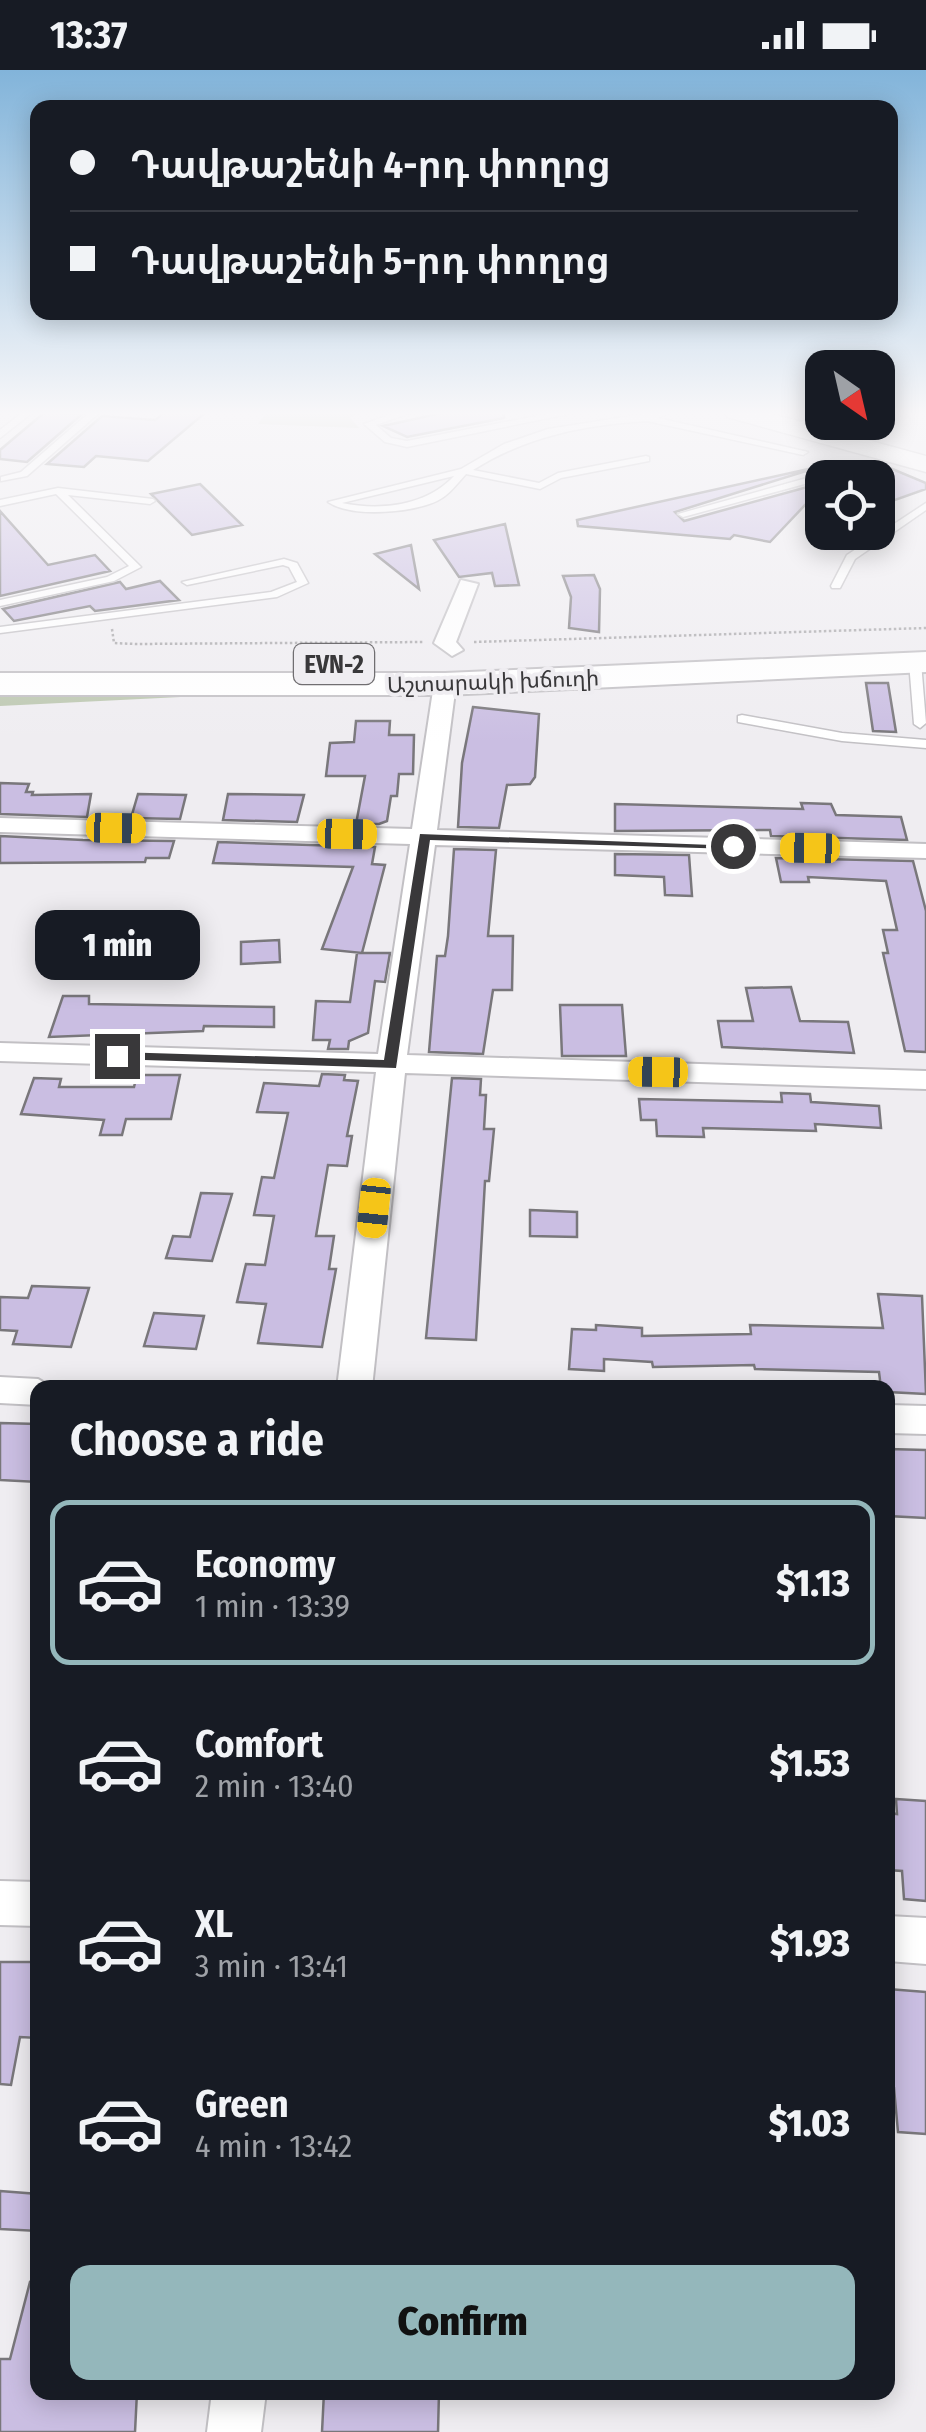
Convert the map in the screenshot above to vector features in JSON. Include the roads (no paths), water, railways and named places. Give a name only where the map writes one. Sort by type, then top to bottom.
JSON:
[{"type":"main road","points":[[0,710],[440,665],[668,651]]},
{"type":"main road","name":"Աշտարակի խճուղի","points":[[0,666],[268,665],[668,651],[922,656]]},
{"type":"main road","points":[[0,654],[440,665]]},
{"type":"main road","name":"Աշտարակի խճուղի","points":[[0,684],[440,665],[922,656]]},
{"type":"street","points":[[355,1380],[391,1065],[424,836],[440,665],[468,584]]},
{"type":"street","points":[[0,825],[926,851]]},
{"type":"street","points":[[0,1052],[926,1080]]},
{"type":"street","points":[[0,1390],[30,1392]]},
{"type":"street","points":[[895,1419],[926,1420]]},
{"type":"street","points":[[0,1903],[30,1904]]},
{"type":"street","points":[[895,1939],[926,1940]]},
{"type":"street","points":[[234,2432],[238,2400]]},
{"type":"lane","points":[[0,603],[110,579],[136,567],[90,522]]},
{"type":"lane","points":[[836,586],[852,557],[902,522]]},
{"type":"lane","points":[[0,630],[273,596],[303,583],[292,565],[284,562],[187,582]]},
{"type":"lane","points":[[920,724],[922,656]]},
{"type":"lane","points":[[742,719],[842,737],[926,744]]}]
